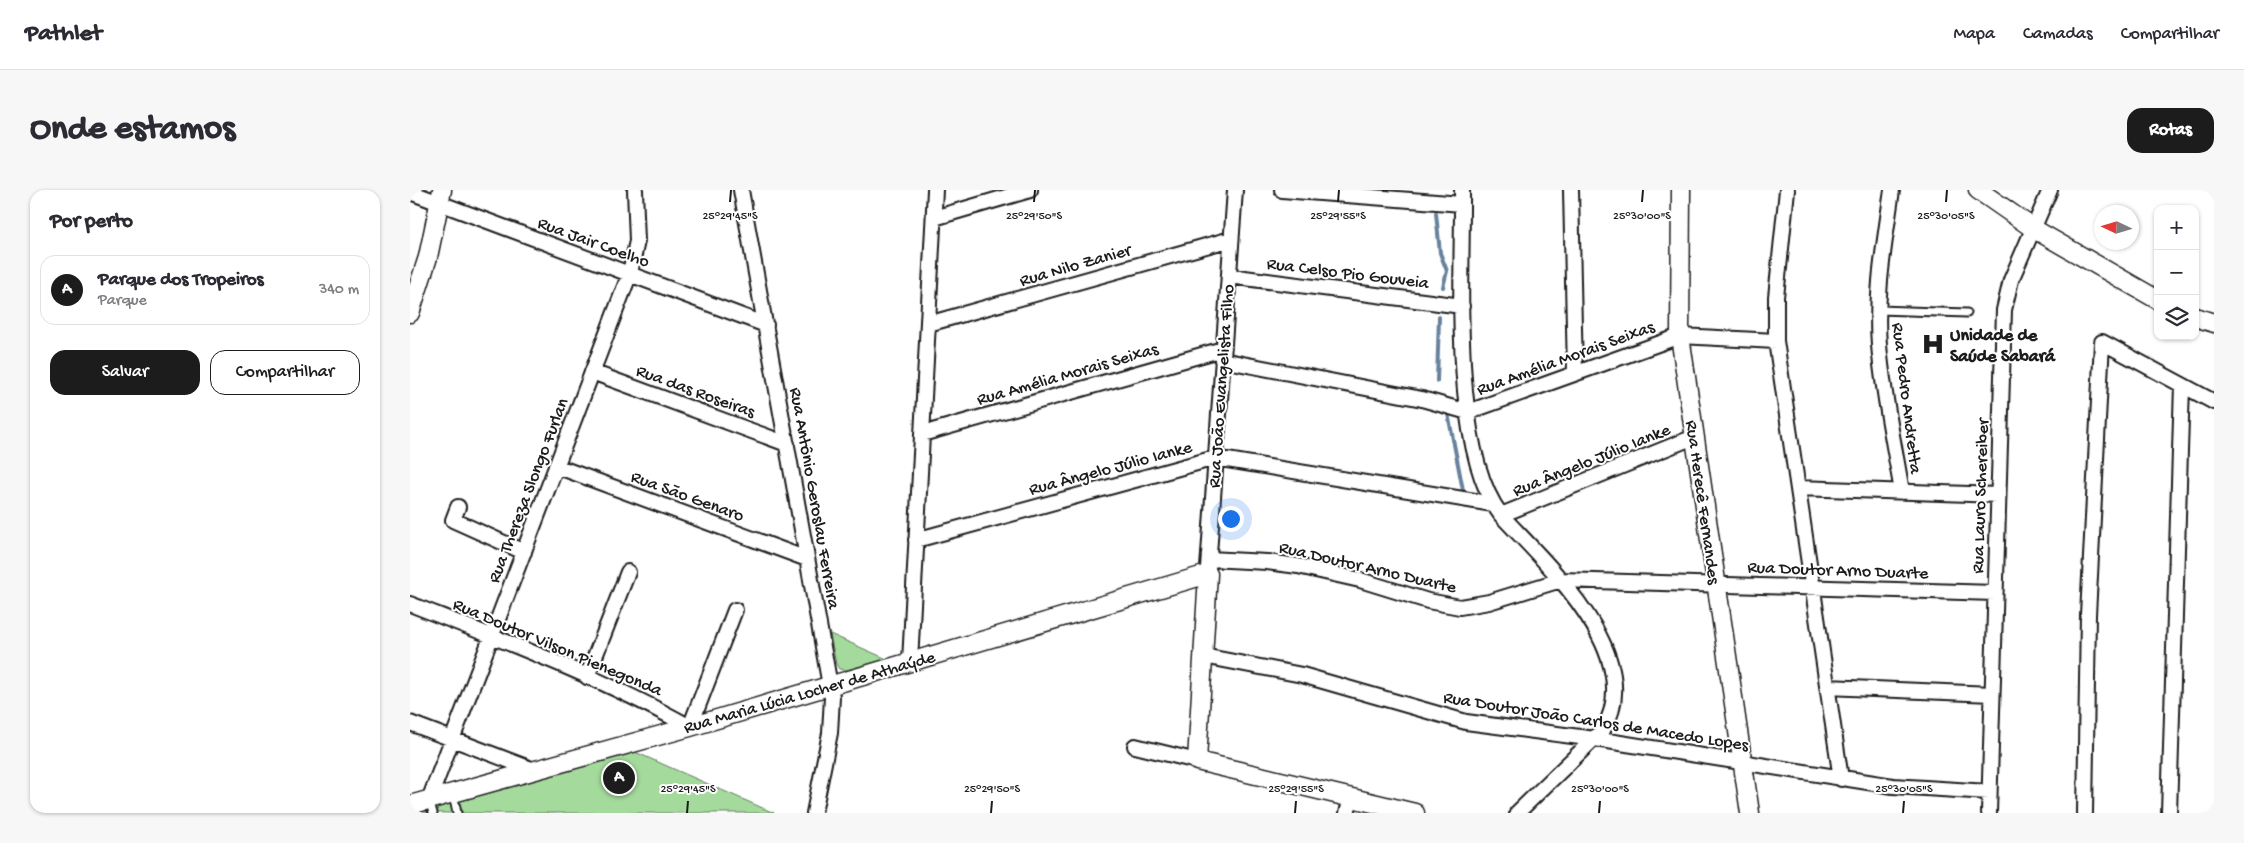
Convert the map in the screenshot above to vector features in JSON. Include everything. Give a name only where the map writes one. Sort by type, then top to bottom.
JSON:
[{"type":"street","name":"Rua Thereza Slongo Furlan","points":[[431,806],[452,739],[630,274],[637,241],[635,190]]},
{"type":"street","name":"Rua Antônio Geroslau Ferreira","points":[[741,190],[830,685],[832,718],[814,813]]},
{"type":"street","points":[[910,662],[935,190]]},
{"type":"street","points":[[934,218],[1030,190]]},
{"type":"street","name":"Rua João Evangelista Filho","points":[[1197,761],[1214,458],[1235,190]]},
{"type":"street","points":[[1282,190],[1462,197],[1463,362],[1468,412],[1479,465],[1497,510],[1560,580],[1592,624],[1610,664],[1614,693],[1611,713],[1603,730],[1517,813]]},
{"type":"street","points":[[1570,190],[1576,373]]},
{"type":"street","points":[[1787,190],[1776,297],[1776,341],[1841,778]]},
{"type":"street","name":"Rua Pedro Andretta","points":[[1892,190],[1884,246],[1879,310],[1880,353],[1902,492]]},
{"type":"street","points":[[1978,190],[2034,229],[2154,298]]},
{"type":"street","name":"Rua Lauro Schereiber","points":[[1989,813],[2004,310],[2011,280],[2050,190]]},
{"type":"street","name":"Rua Herecê Fernandes","points":[[1680,191],[1680,336],[1750,813]]},
{"type":"street","name":"Rua Jair Coelho","points":[[410,192],[441,197],[630,274],[766,325]]},
{"type":"street","points":[[410,313],[428,257],[441,197]]},
{"type":"street","name":"Rua Nilo Zanier","points":[[928,324],[1231,239]]},
{"type":"street","name":"Rua Celso Pio Gouveia","points":[[1229,276],[1462,306]]},
{"type":"street","points":[[2199,318],[2214,323]]},
{"type":"street","name":"Rua Amélia Morais Seixas","points":[[922,434],[1222,354],[1422,399],[1468,412],[1680,336],[1776,341]]},
{"type":"street","points":[[2085,813],[2088,615],[2102,342],[2214,402]]},
{"type":"street","name":"Rua das Roseiras","points":[[592,372],[787,444]]},
{"type":"street","points":[[2169,813],[2182,385]]},
{"type":"street","name":"Rua Ângelo Júlio Ianke","points":[[916,540],[1214,458],[1497,510],[1694,437]]},
{"type":"street","name":"Rua São Genaro","points":[[556,466],[807,559]]},
{"type":"street","points":[[1798,488],[1998,495]]},
{"type":"street","points":[[458,507],[452,520],[524,552]]},
{"type":"street","name":"Rua Doutor Arno Duarte","points":[[1208,566],[1267,562],[1298,566],[1360,580],[1428,601],[1460,607],[1489,602],[1560,580],[1995,593]]},
{"type":"street","name":"Rua Maria Lúcia Locher de Athaýde","points":[[410,805],[431,806],[453,793],[690,727],[910,662],[1208,566]]},
{"type":"street","points":[[587,677],[628,572]]},
{"type":"street","name":"Rua Doutor Vilson Pienegonda","points":[[410,604],[492,636],[587,677],[646,703],[690,727]]},
{"type":"street","points":[[690,727],[735,610]]},
{"type":"street","name":"Rua Doutor João Carlos de Macedo Lopes","points":[[1203,656],[1302,675],[1459,720],[1595,739],[1893,786],[1989,792]]},
{"type":"street","points":[[1828,687],[1992,694]]},
{"type":"street","points":[[410,723],[534,770]]},
{"type":"street","points":[[1135,746],[1197,761],[1349,805],[1415,813]]},
{"type":"lane","points":[[1879,310],[1967,313]]},
{"type":"lane","points":[[453,793],[457,813]]},
{"type":"green space","points":[[830,634],[887,659],[846,670],[839,669],[836,664]]},
{"type":"green space","points":[[635,752],[774,813],[419,813]]},
{"type":"waterway","points":[[1436,213],[1440,253],[1447,271],[1443,287]]},
{"type":"waterway","points":[[1437,381],[1439,317]]},
{"type":"waterway","points":[[1448,414],[1463,490]]},
{"type":"place","name":"Unidade de Saúde Sabará","points":[[1933,344]]},
{"type":"place","name":"Parque dos Tropeiros","points":[[619,778]]}]
